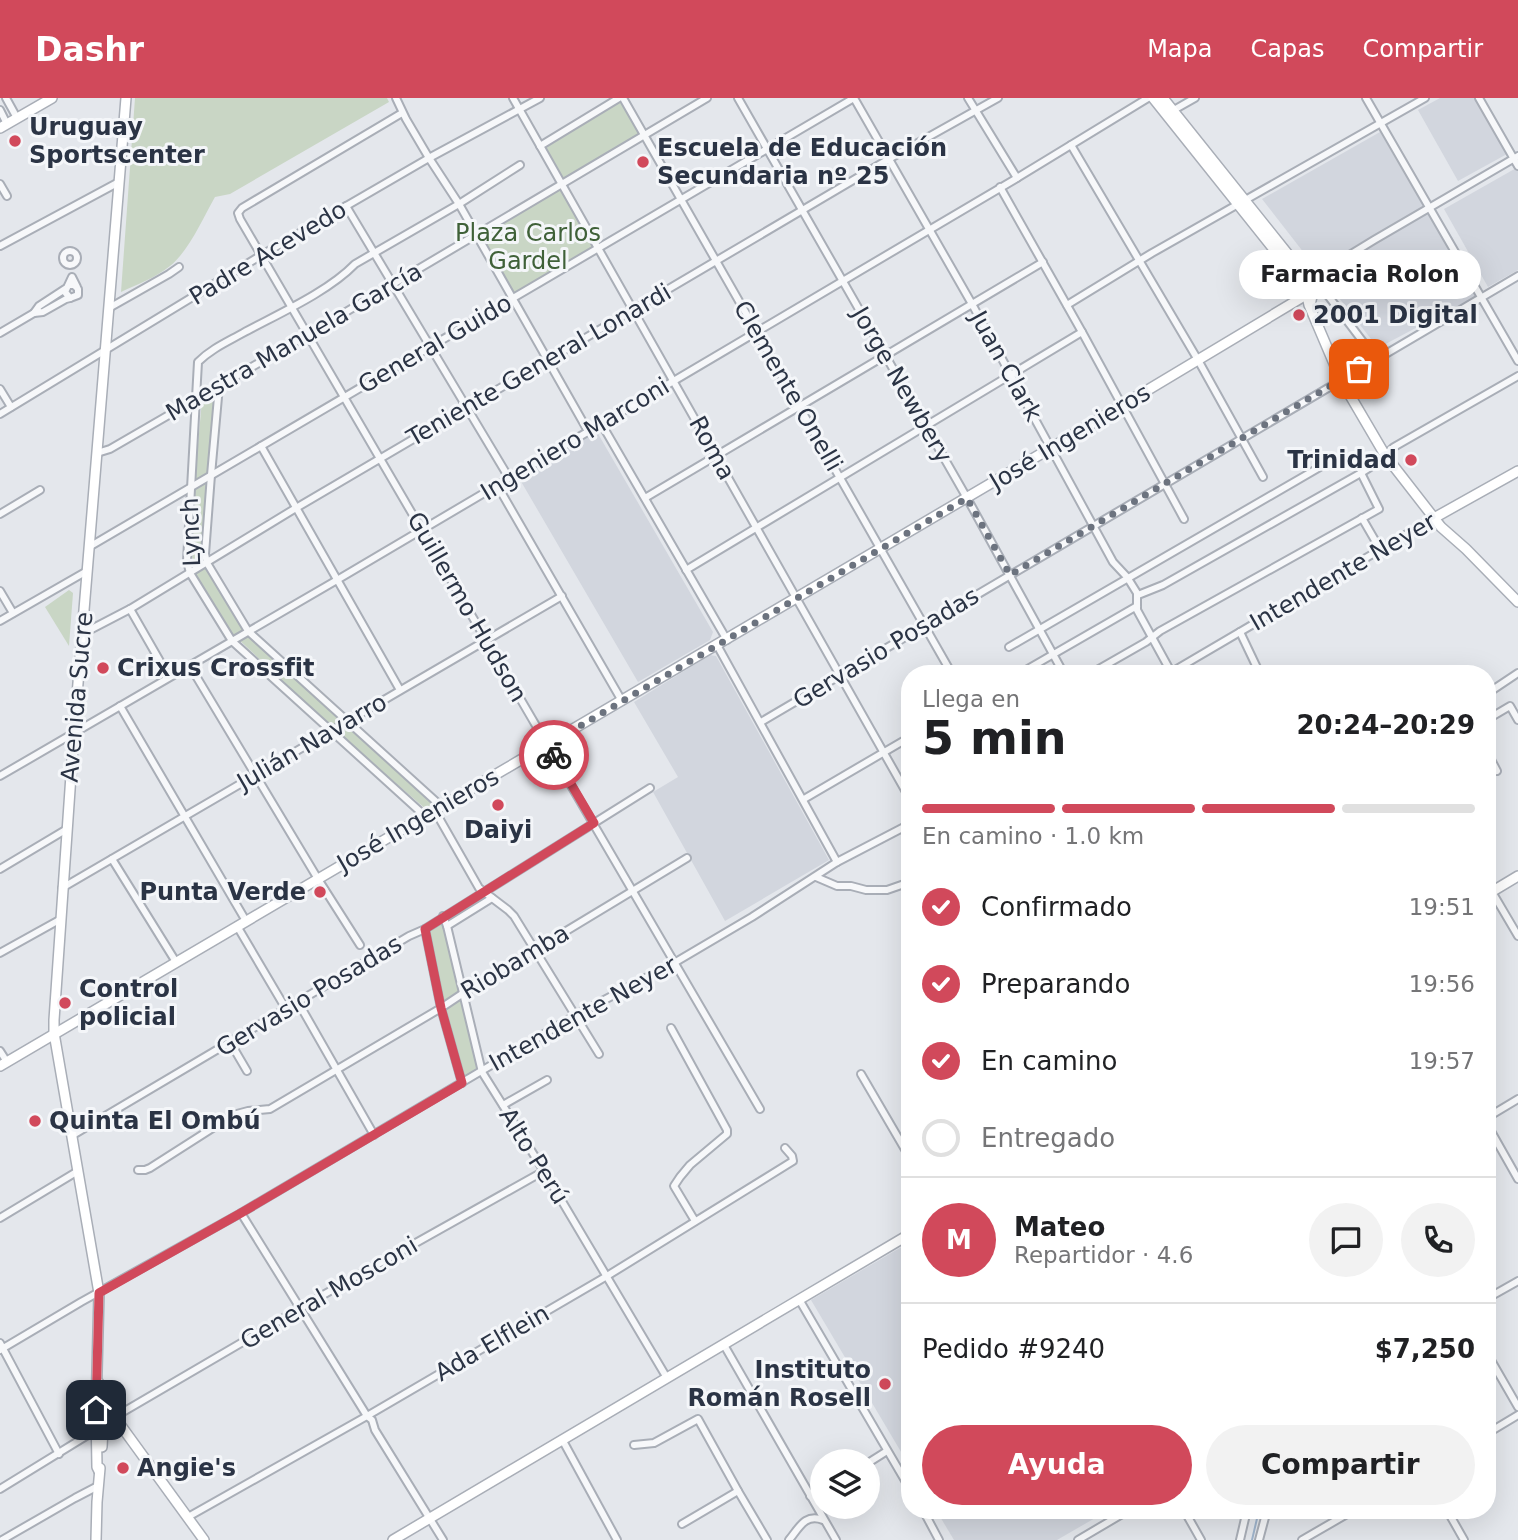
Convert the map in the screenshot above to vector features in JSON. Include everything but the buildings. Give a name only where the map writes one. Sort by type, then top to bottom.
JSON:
[{"type":"main road","points":[[4,126],[52,98]]},
{"type":"main road","name":"Avenida Sucre","points":[[96,1413],[99,1293],[54,1033],[54,1006],[125,98]]},
{"type":"main road","points":[[1151,98],[1170,112]]},
{"type":"main road","points":[[1163,98],[1170,112],[1242,203],[1288,267],[1300,290],[1308,296],[1309,306],[1341,380],[1385,456],[1441,527],[1518,602]]},
{"type":"main road","points":[[1242,203],[1319,288],[1317,293],[1308,296]]},
{"type":"main road","points":[[1300,286],[1302,282],[1313,280]]},
{"type":"main road","name":"José Ingenieros","points":[[3,1064],[1308,296]]},
{"type":"main road","name":"Intendente Neyer","points":[[1434,518],[1518,471]]},
{"type":"main road","points":[[1496,887],[1518,876]]},
{"type":"main road","points":[[393,1540],[901,1239]]},
{"type":"main road","name":"Avenida Sucre","points":[[97,1378],[107,1418],[96,1447],[99,1471]]},
{"type":"main road","points":[[107,1418],[99,1422],[96,1413],[101,1403],[107,1418],[124,1430],[204,1540]]},
{"type":"main road","name":"Avenida Sucre","points":[[96,1540],[99,1471],[103,1427],[107,1418]]},
{"type":"street","points":[[6,98],[17,118]]},
{"type":"street","points":[[396,98],[402,113],[459,204],[588,431]]},
{"type":"street","name":"Roma","points":[[513,98],[901,783]]},
{"type":"street","name":"Padre Acevedo","points":[[0,414],[260,256],[429,158],[540,98]]},
{"type":"street","points":[[540,146],[621,98]]},
{"type":"street","name":"Clemente Onelli","points":[[621,98],[947,665]]},
{"type":"street","name":"Maestra Manuela García","points":[[97,453],[110,449],[196,400],[707,98]]},
{"type":"street","name":"Jorge Newbery","points":[[738,98],[1060,665]]},
{"type":"street","name":"General Guido","points":[[89,547],[854,98]]},
{"type":"street","name":"Juan Clark","points":[[854,98],[972,304],[1113,562],[1127,577],[1138,595]]},
{"type":"street","points":[[968,98],[1017,178]]},
{"type":"street","name":"Teniente General Lonardi","points":[[82,634],[130,609],[296,508],[889,159],[998,98]]},
{"type":"street","name":"Ingeniero Marconi","points":[[0,776],[422,530],[1151,98]]},
{"type":"street","points":[[1170,112],[1195,98]]},
{"type":"street","points":[[1366,98],[1518,361]]},
{"type":"street","points":[[1067,305],[1425,98]]},
{"type":"street","points":[[1479,98],[1516,158],[1518,166]]},
{"type":"street","points":[[0,110],[4,126]]},
{"type":"street","name":"Guillermo Hudson","points":[[402,113],[242,208],[238,213],[240,219],[760,1109]]},
{"type":"street","points":[[1071,145],[1198,360],[1263,477]]},
{"type":"street","points":[[1376,359],[1313,280],[1319,272],[1516,158]]},
{"type":"street","points":[[291,307],[355,264],[520,165]]},
{"type":"street","points":[[0,246],[119,182]]},
{"type":"street","points":[[0,184],[7,196]]},
{"type":"street","points":[[1000,187],[1083,332],[1184,519]]},
{"type":"street","points":[[346,206],[509,478]]},
{"type":"street","points":[[645,498],[715,454],[1043,262]]},
{"type":"street","points":[[109,308],[178,267]]},
{"type":"street","points":[[34,313],[43,312],[78,295],[71,269],[66,295],[70,298]]},
{"type":"street","name":"Gervasio Posadas","points":[[761,722],[1518,276]]},
{"type":"street","points":[[0,333],[34,313],[39,306],[67,287],[77,287]]},
{"type":"street","name":"Lynch","points":[[291,307],[214,349],[198,362],[187,561],[190,573],[232,641],[425,816]]},
{"type":"street","points":[[686,570],[1083,332]]},
{"type":"street","points":[[1166,665],[1138,610],[1138,595],[1163,585],[1361,473],[1376,464],[1394,447],[1518,376]]},
{"type":"street","name":"Lynch","points":[[219,386],[205,554],[207,563],[248,631],[347,720],[438,809],[482,891],[514,916],[600,1054]]},
{"type":"street","points":[[0,389],[11,407]]},
{"type":"street","points":[[601,423],[727,640]]},
{"type":"street","points":[[261,446],[400,690]]},
{"type":"street","points":[[1009,647],[1320,467]]},
{"type":"street","points":[[1105,665],[1160,631],[1379,509],[1361,473]]},
{"type":"street","points":[[497,485],[622,701]]},
{"type":"street","points":[[0,514],[40,490]]},
{"type":"street","points":[[1362,518],[1380,549]]},
{"type":"street","name":"Intendente Neyer","points":[[1184,665],[1434,518]]},
{"type":"street","points":[[0,621],[87,571]]},
{"type":"street","points":[[0,592],[13,613]]},
{"type":"street","name":"Julián Navarro","points":[[62,888],[562,596]]},
{"type":"street","points":[[1035,665],[1137,606]]},
{"type":"street","points":[[130,609],[169,677]]},
{"type":"street","points":[[1240,632],[1256,665]]},
{"type":"street","points":[[717,645],[838,862]]},
{"type":"street","points":[[190,666],[360,945]]},
{"type":"street","points":[[1496,688],[1518,673]]},
{"type":"street","points":[[120,706],[184,816],[286,1009]]},
{"type":"street","points":[[1496,714],[1510,706],[1518,720]]},
{"type":"street","points":[[804,799],[901,742]]},
{"type":"street","name":"Gervasio Posadas","points":[[73,1135],[425,929],[650,788]]},
{"type":"street","points":[[1,867],[67,829]]},
{"type":"street","name":"Intendente Neyer","points":[[1,1347],[241,1213],[576,1015],[674,963],[838,862],[901,829]]},
{"type":"street","name":"Riobamba","points":[[138,1170],[150,1168],[233,1115],[270,1109],[687,858]]},
{"type":"street","points":[[112,859],[176,962]]},
{"type":"street","points":[[816,877],[838,886],[866,890],[887,890],[901,885]]},
{"type":"street","points":[[447,926],[492,898]]},
{"type":"street","points":[[1496,901],[1518,936]]},
{"type":"street","name":"Alto Perú","points":[[443,916],[482,1072],[667,1378]]},
{"type":"street","points":[[0,953],[61,919]]},
{"type":"street","points":[[425,929],[441,1008],[462,1083]]},
{"type":"street","points":[[298,1002],[374,1135]]},
{"type":"street","points":[[671,1028],[728,1132],[690,1165],[674,1186],[695,1221]]},
{"type":"street","points":[[230,1042],[247,1071]]},
{"type":"street","points":[[0,1051],[3,1064]]},
{"type":"street","points":[[861,1074],[901,1142]]},
{"type":"street","points":[[503,1105],[547,1080]]},
{"type":"street","points":[[1496,1110],[1518,1099]]},
{"type":"street","points":[[1496,1140],[1518,1179]]},
{"type":"street","name":"Ada Elflein","points":[[188,1517],[607,1276],[793,1161],[785,1148]]},
{"type":"street","points":[[0,1218],[78,1171]]},
{"type":"street","name":"General Mosconi","points":[[0,1489],[77,1443],[107,1418],[544,1171]]},
{"type":"street","points":[[241,1213],[372,1420],[375,1430],[443,1540]]},
{"type":"street","points":[[1496,1293],[1518,1281]]},
{"type":"street","points":[[800,1301],[901,1474]]},
{"type":"street","points":[[724,1345],[810,1496]]},
{"type":"street","points":[[1,1347],[59,1454]]},
{"type":"street","points":[[1496,1369],[1518,1407]]},
{"type":"street","points":[[1496,1428],[1518,1415]]},
{"type":"street","points":[[634,1445],[654,1443],[698,1419],[767,1540]]},
{"type":"street","points":[[563,1441],[617,1540]]},
{"type":"street","points":[[77,1443],[89,1442],[96,1447]]},
{"type":"street","points":[[880,1455],[887,1451]]},
{"type":"street","points":[[2,1540],[98,1486]]},
{"type":"street","points":[[682,1524],[738,1491]]},
{"type":"street","points":[[789,1540],[799,1526],[808,1519],[816,1518],[824,1521],[836,1540]]},
{"type":"street","points":[[928,1519],[939,1540]]},
{"type":"street","points":[[1078,1540],[1114,1519]]},
{"type":"street","points":[[1189,1519],[1201,1540]]},
{"type":"street","points":[[1240,1540],[1245,1519]]},
{"type":"street","points":[[1259,1540],[1264,1519]]},
{"type":"street","points":[[1304,1540],[1339,1519]]},
{"type":"street","points":[[1452,1519],[1465,1540]]},
{"type":"shaded area","points":[[1440,98],[1475,98],[1507,154],[1458,181],[1418,110]]},
{"type":"shaded area","points":[[1380,132],[1476,296],[1378,348],[1262,199]]},
{"type":"shaded area","points":[[1518,167],[1518,270],[1488,287],[1444,209]]},
{"type":"shaded area","points":[[597,432],[713,632],[710,640],[638,682],[519,478]]},
{"type":"shaded area","points":[[710,655],[716,656],[829,860],[725,921],[653,792],[678,777],[634,702]]},
{"type":"shaded area","name":"Instituto Román Rosell","points":[[901,1247],[901,1452],[811,1300]]},
{"type":"shaded area","points":[[941,1519],[1093,1519],[1057,1540],[954,1540]]},
{"type":"green space","points":[[135,98],[387,98],[389,102],[230,194],[215,197],[177,260],[158,274],[121,292]]},
{"type":"green space","name":"Plaza Carlos Gardel","points":[[623,98],[644,135],[562,184],[598,248],[513,298],[477,235],[561,184],[540,146]]},
{"type":"green space","points":[[215,391],[203,564],[244,629],[437,806],[428,811],[332,728],[233,634],[192,568],[194,489],[202,400]]},
{"type":"green space","points":[[69,590],[73,593],[69,646],[45,607]]},
{"type":"green space","points":[[482,891],[492,898],[447,926],[482,1072],[462,1083],[425,929]]},
{"type":"waterway","points":[[1252,1540],[1257,1519]]},
{"type":"way so far","points":[[554,755],[548,745],[967,498],[1010,575],[1359,369]]},
{"type":"place","name":"Uruguay Sportscenter","points":[[15,141]]},
{"type":"place","name":"Escuela de Educación Secundaria nº 25","points":[[643,162]]},
{"type":"place","name":"2001 Digital","points":[[1299,315]]},
{"type":"place","name":"Farmacia Rolon","points":[[1359,369]]},
{"type":"place","name":"Trinidad","points":[[1411,460]]},
{"type":"place","name":"Crixus Crossfit","points":[[103,668]]},
{"type":"place","name":"Daiyi","points":[[498,805]]},
{"type":"place","name":"Punta Verde","points":[[320,892]]},
{"type":"place","name":"Control policial","points":[[65,1003]]},
{"type":"place","name":"Quinta El Ombú","points":[[35,1121]]},
{"type":"place","name":"Instituto Román Rosell","points":[[885,1384]]},
{"type":"place","name":"Angie's","points":[[123,1468]]},
{"type":"route","points":[[96,1410],[99,1293],[462,1083],[441,1008],[425,929],[594,823],[554,755]]}]
